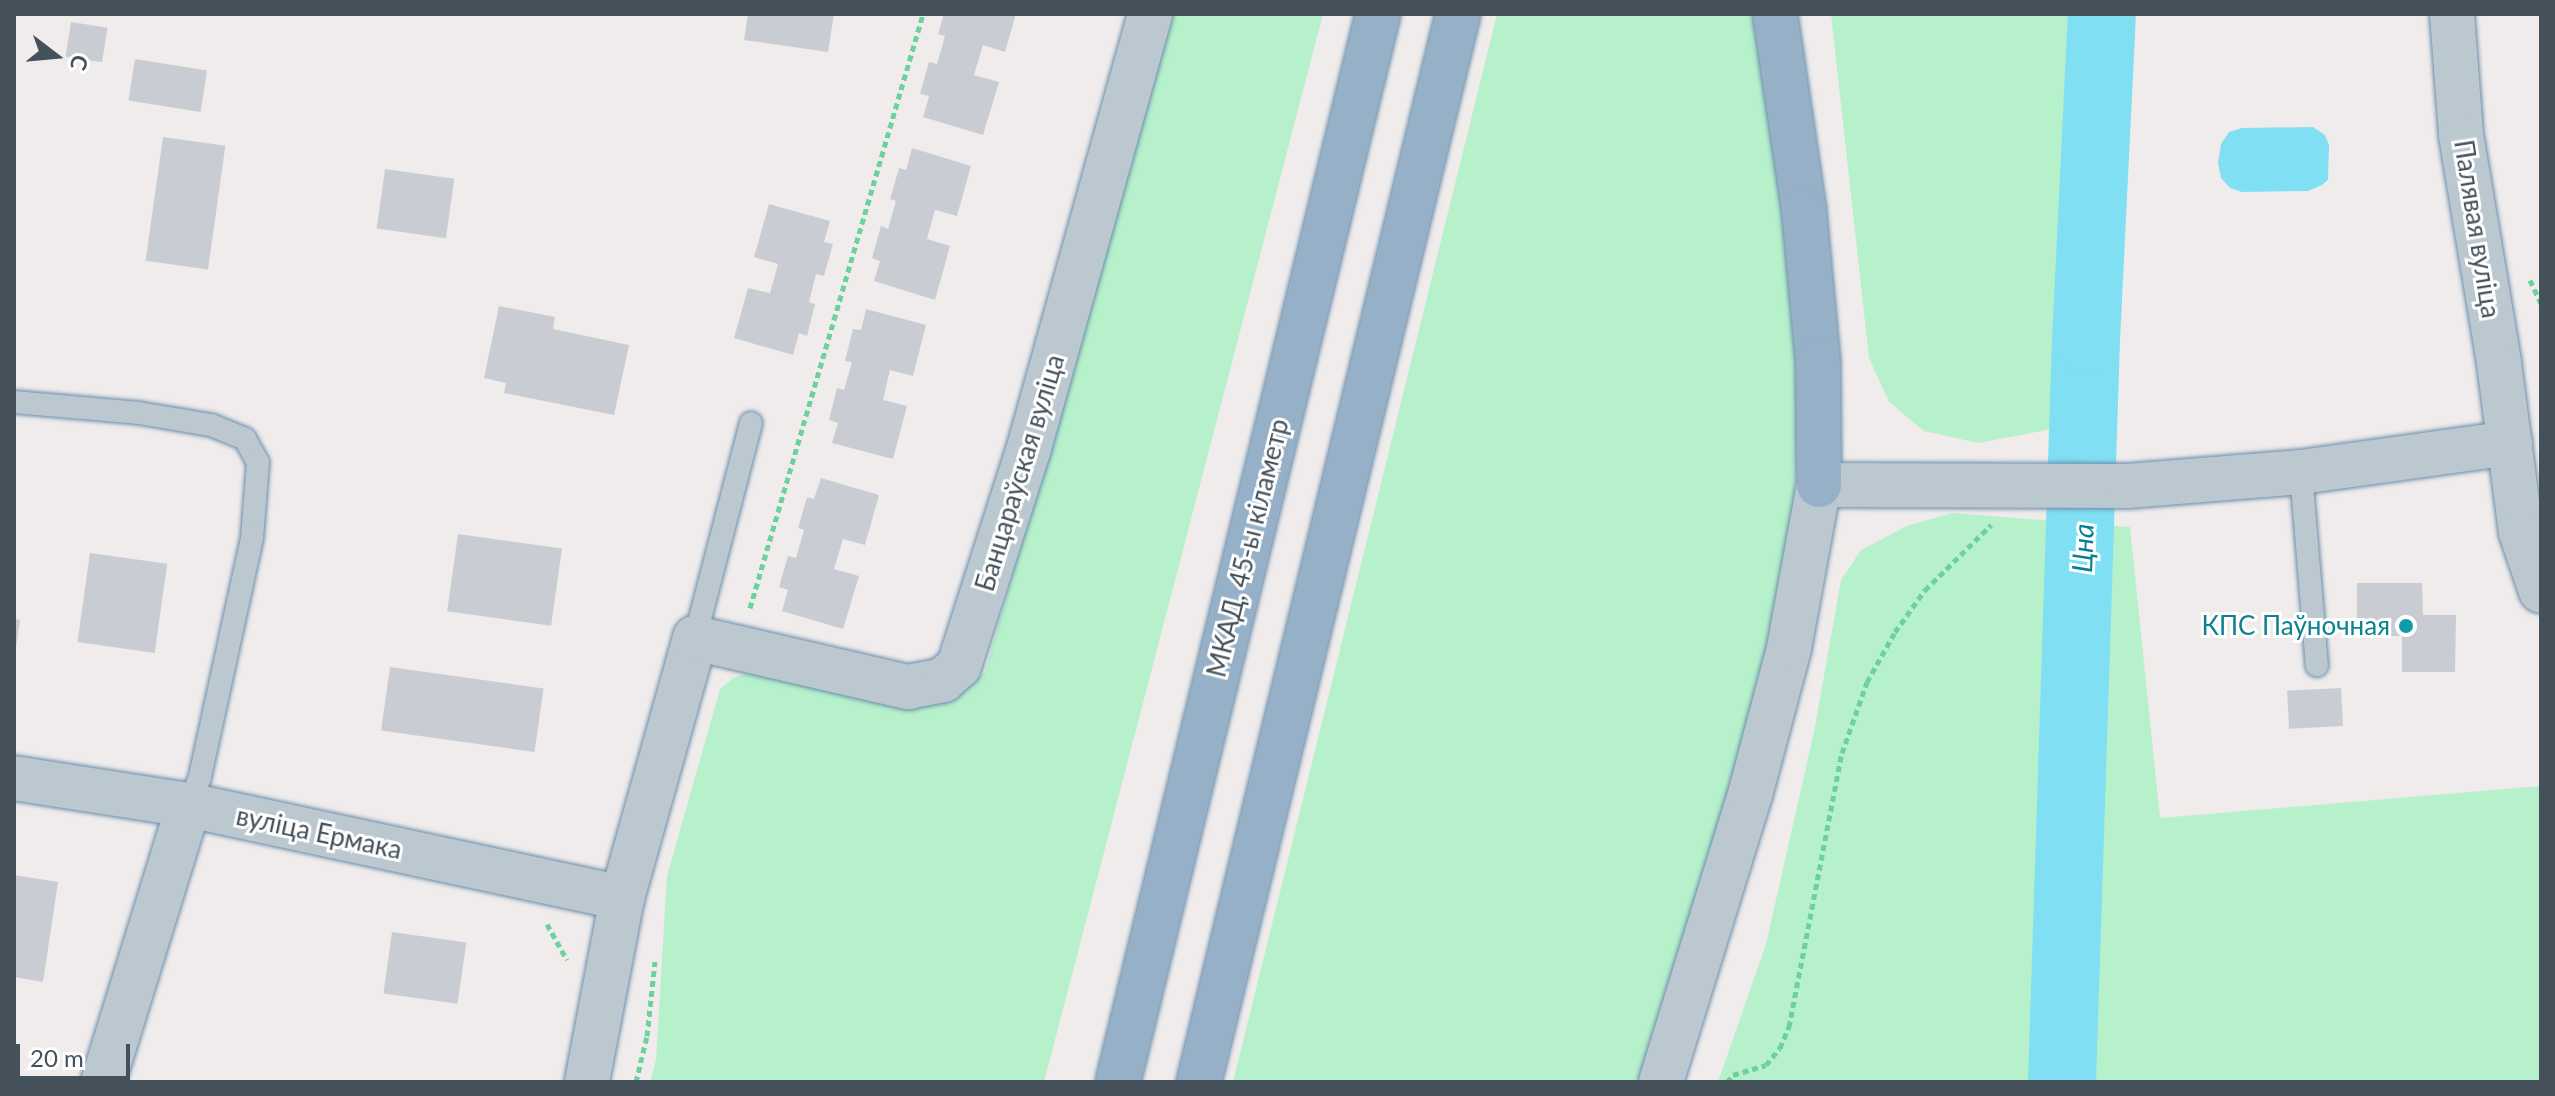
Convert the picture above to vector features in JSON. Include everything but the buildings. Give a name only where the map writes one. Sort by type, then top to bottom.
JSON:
[{"type":"highway","name":"МКАД, 45-ы кіламетр","points":[[1118,1082],[1378,14]]},
{"type":"highway","points":[[1199,1082],[1458,14]]},
{"type":"highway","points":[[1775,14],[1804,211],[1818,362],[1819,485]]},
{"type":"street","name":"Банцараўская вуліца","points":[[695,638],[908,687],[943,680],[959,666],[1029,448],[1150,14]]},
{"type":"street","name":"Палявая вуліца","points":[[2452,14],[2461,135],[2525,437],[2521,532],[2541,591]]},
{"type":"street","points":[[1661,1082],[1766,736],[1789,648],[1819,485],[2128,486],[2301,472],[2525,437]]},
{"type":"street","points":[[587,1082],[622,898],[695,638]]},
{"type":"street","name":"вуліца Ермака","points":[[14,778],[189,805],[622,898]]},
{"type":"street","points":[[103,1082],[189,805]]},
{"type":"lane","points":[[14,402],[139,413],[211,425],[245,439],[258,462],[252,538],[200,777],[189,805]]},
{"type":"lane","points":[[695,638],[751,423]]},
{"type":"lane","points":[[2301,472],[2304,541],[2317,665]]},
{"type":"path","points":[[746,620],[923,14]]},
{"type":"path","points":[[1727,1082],[1733,1075],[1766,1065],[1780,1048],[1789,1027],[1842,753],[1867,682],[1895,632],[1925,590],[1977,541],[2025,485]]},
{"type":"path","points":[[636,1082],[647,1036]]},
{"type":"green space","points":[[1171,14],[1323,14],[1044,1082],[650,1082],[656,1060],[667,876],[720,689],[733,678],[752,672],[901,705],[947,702],[985,672]]},
{"type":"green space","points":[[1497,14],[1755,14],[1785,213],[1798,362],[1795,495],[1768,656],[1687,935],[1640,1082],[1233,1082]]},
{"type":"green space","points":[[1831,14],[2082,14],[2063,427],[1978,443],[1924,431],[1889,402],[1869,358]]},
{"type":"green space","points":[[1953,513],[2130,527],[2160,818],[2541,786],[2541,1082],[1718,1082],[1766,944],[1814,732],[1841,580],[1861,550],[1909,525]]},
{"type":"water","points":[[2313,127],[2325,135],[2329,145],[2328,180],[2322,185],[2308,191],[2242,192],[2230,188],[2221,178],[2218,163],[2221,144],[2229,132],[2242,128]]},
{"type":"waterway","name":"Цна","points":[[2062,1082],[2086,340],[2102,14]]},
{"type":"place","name":"КПС Паўночная","points":[[2406,626]]}]
